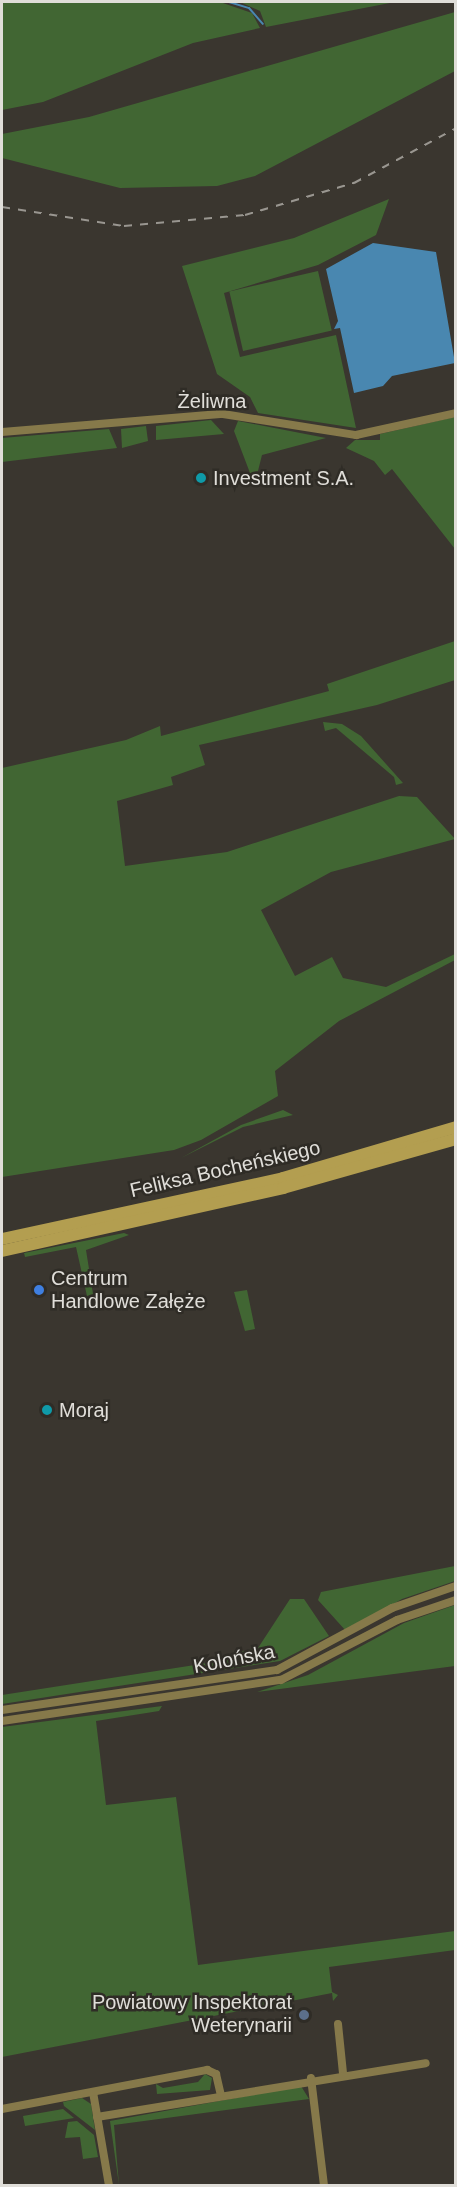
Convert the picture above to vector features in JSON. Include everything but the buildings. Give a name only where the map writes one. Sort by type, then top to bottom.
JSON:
[{"type":"main road","name":"Feliksa Bocheńskiego","points":[[2,1239],[283,1178],[456,1126]]},
{"type":"main road","name":"Feliksa Bocheńskiego","points":[[2,1251],[283,1188],[456,1139]]},
{"type":"street","name":"Żeliwna","points":[[2,432],[223,414],[350,435],[456,413]]},
{"type":"street","name":"Kolońska","points":[[2,1710],[278,1670],[392,1608],[456,1586]]},
{"type":"street","name":"Kolońska","points":[[2,1721],[263,1684],[311,1667],[406,1616],[456,1600]]},
{"type":"street","points":[[338,2024],[343,2073]]},
{"type":"street","points":[[97,2117],[311,2078],[426,2063]]},
{"type":"street","points":[[2,2109],[207,2070],[216,2074],[221,2095]]},
{"type":"street","points":[[311,2078],[324,2186]]},
{"type":"street","points":[[93,2092],[109,2186]]},
{"type":"green space","points":[[2,2],[220,2],[252,13],[260,28],[193,43],[43,102],[2,110]]},
{"type":"green space","points":[[240,2],[395,2],[266,27],[260,11]]},
{"type":"green space","points":[[455,12],[455,71],[255,176],[217,186],[120,188],[2,158],[2,134],[89,117]]},
{"type":"green space","points":[[389,199],[376,235],[318,265],[224,293],[240,357],[336,335],[356,428],[258,413],[250,397],[217,374],[182,266],[294,238]]},
{"type":"green space","points":[[318,271],[332,330],[243,351],[229,291]]},
{"type":"green space","points":[[455,417],[455,549],[392,469],[385,475],[374,461],[346,448],[355,440],[380,440],[380,434]]},
{"type":"green space","points":[[211,420],[224,434],[156,440],[156,426]]},
{"type":"green space","points":[[238,421],[326,438],[262,455],[258,471],[250,473],[234,431]]},
{"type":"green space","points":[[146,426],[148,441],[122,448],[121,429]]},
{"type":"green space","points":[[109,429],[117,448],[2,462],[2,438]]},
{"type":"green space","points":[[455,641],[455,680],[377,705],[199,745],[205,765],[171,777],[173,785],[117,801],[125,866],[227,852],[399,796],[417,797],[455,839],[331,872],[261,910],[295,976],[332,957],[343,978],[386,987],[455,954],[455,960],[339,1021],[275,1071],[278,1096],[201,1140],[174,1150],[2,1177],[2,768],[126,740],[160,726],[161,736],[329,691],[327,684]]},
{"type":"green space","points":[[323,722],[342,724],[361,736],[403,783],[396,785],[394,777],[336,728],[325,731]]},
{"type":"green space","points":[[283,1110],[293,1115],[243,1127],[181,1158],[241,1125]]},
{"type":"green space","points":[[124,1233],[129,1235],[86,1250],[93,1294],[87,1296],[76,1247],[25,1257],[24,1253]]},
{"type":"green space","points":[[247,1290],[255,1329],[245,1331],[234,1292]]},
{"type":"green space","points":[[455,1566],[455,1581],[402,1599],[346,1631],[318,1600],[321,1592]]},
{"type":"green space","points":[[290,1599],[304,1599],[329,1636],[280,1661],[2,1704],[2,1695],[227,1660],[227,1655],[258,1648]]},
{"type":"green space","points":[[455,1605],[455,1666],[257,1692],[308,1675],[404,1623]]},
{"type":"green space","points":[[162,1706],[159,1711],[96,1721],[106,1805],[176,1797],[198,1965],[455,1931],[455,1950],[329,1967],[332,1992],[338,1995],[333,2001],[332,1993],[2,2057],[2,1727]]},
{"type":"green space","points":[[205,2074],[212,2078],[210,2090],[157,2094],[156,2084],[163,2088],[198,2082]]},
{"type":"green space","points":[[301,2086],[309,2099],[114,2125],[119,2185],[110,2121]]},
{"type":"green space","points":[[82,2098],[91,2104],[95,2130],[64,2106],[63,2102]]},
{"type":"green space","points":[[63,2109],[74,2118],[25,2126],[23,2116]]},
{"type":"green space","points":[[77,2121],[94,2135],[98,2157],[83,2159],[80,2137],[65,2138],[68,2122]]},
{"type":"water","points":[[373,243],[436,252],[455,363],[392,376],[383,386],[354,393],[340,328],[334,329],[338,321],[326,269]]},
{"type":"waterway","points":[[229,2],[249,8],[263,24]]},
{"type":"railway","points":[[2,207],[124,226],[245,215],[354,183],[456,128]]},
{"type":"place","name":"Investment S.A.","points":[[201,478]]},
{"type":"place","name":"Centrum Handlowe Załęże","points":[[39,1290]]},
{"type":"place","name":"Moraj","points":[[47,1410]]},
{"type":"place","name":"Powiatowy Inspektorat Weterynarii","points":[[304,2015]]}]
